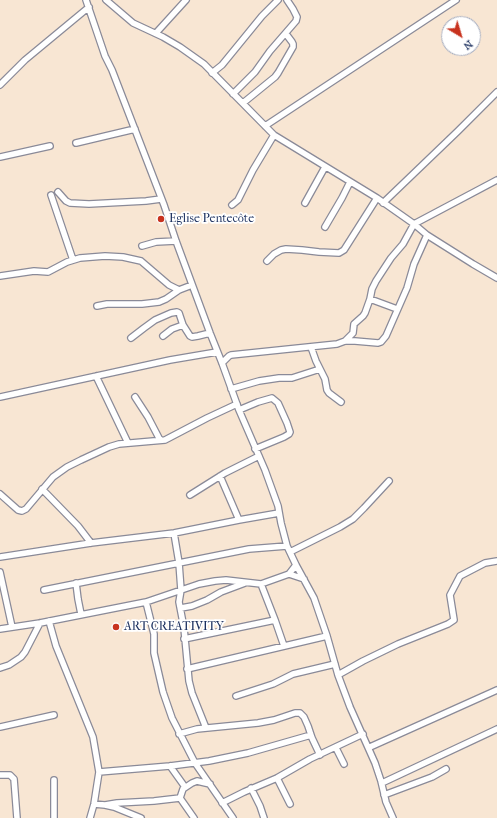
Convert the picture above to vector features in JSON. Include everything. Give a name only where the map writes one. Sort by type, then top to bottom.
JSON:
[{"type":"street","points":[[86,0],[105,56],[112,70],[164,205],[231,389],[278,506],[288,549],[314,598],[338,675],[350,707],[375,763],[382,783],[386,802],[393,818]]},
{"type":"street","points":[[106,0],[134,23],[156,33],[180,47],[204,64],[274,135],[377,198],[427,235],[497,278]]},
{"type":"street","points":[[156,33],[186,0]]},
{"type":"street","points":[[212,73],[222,65],[262,16],[278,0]]},
{"type":"street","points":[[234,94],[255,72],[270,51],[296,21],[297,17],[287,0]]},
{"type":"street","points":[[265,126],[456,0]]},
{"type":"street","points":[[0,85],[25,60],[89,8]]},
{"type":"street","points":[[243,103],[278,73],[293,47],[292,42],[286,34]]},
{"type":"street","points":[[383,203],[458,132],[497,92]]},
{"type":"street","points":[[76,143],[135,129]]},
{"type":"street","points":[[232,205],[238,200],[253,170],[274,135]]},
{"type":"street","points":[[0,157],[50,146]]},
{"type":"street","points":[[305,203],[325,167]]},
{"type":"street","points":[[345,341],[353,333],[354,324],[365,313],[376,281],[391,258],[403,244],[414,224],[497,180]]},
{"type":"street","points":[[325,228],[350,182]]},
{"type":"street","points":[[58,192],[66,201],[70,203],[90,204],[161,199]]},
{"type":"street","points":[[51,195],[74,260]]},
{"type":"street","points":[[267,261],[280,250],[286,249],[339,253],[344,250],[377,198]]},
{"type":"street","points":[[0,397],[170,360],[218,354],[229,356],[337,344],[345,341],[378,343],[386,336],[407,288],[414,264],[427,235]]},
{"type":"street","points":[[142,246],[156,242],[176,241]]},
{"type":"street","points":[[0,276],[29,272],[48,272],[67,262],[80,258],[105,256],[129,258],[141,261],[169,284],[179,290]]},
{"type":"street","points":[[97,306],[108,304],[142,304],[159,302],[179,290],[192,285]]},
{"type":"street","points":[[370,299],[397,309]]},
{"type":"street","points":[[131,338],[150,324],[171,313],[177,312],[179,313],[182,325],[192,337],[210,333]]},
{"type":"street","points":[[163,336],[172,328],[182,325]]},
{"type":"street","points":[[311,347],[325,379],[327,390],[341,402]]},
{"type":"street","points":[[222,363],[229,356]]},
{"type":"street","points":[[231,389],[259,381],[292,378],[320,369]]},
{"type":"street","points":[[96,376],[128,443]]},
{"type":"street","points":[[135,397],[160,440]]},
{"type":"street","points":[[0,494],[18,510],[22,511],[26,509],[53,477],[67,467],[109,448],[119,444],[165,440],[225,409],[272,398],[278,403],[290,432],[284,437],[255,449]]},
{"type":"street","points":[[190,495],[220,476],[259,456]]},
{"type":"street","points":[[220,476],[238,520]]},
{"type":"street","points":[[44,590],[249,549],[288,549],[340,527],[364,508],[389,481]]},
{"type":"street","points":[[42,489],[78,526],[90,543]]},
{"type":"street","points":[[0,557],[90,543],[174,533],[279,513]]},
{"type":"street","points":[[174,533],[179,563],[179,602],[181,608],[187,669],[192,693],[206,728]]},
{"type":"street","points":[[338,675],[398,644],[448,624],[454,620],[450,595],[460,576],[485,563],[497,561]]},
{"type":"street","points":[[0,629],[40,623],[146,602],[198,584],[215,580],[261,584],[289,574],[296,565]]},
{"type":"street","points":[[0,572],[12,627]]},
{"type":"street","points":[[289,574],[304,579]]},
{"type":"street","points":[[181,608],[192,606],[208,600],[221,592],[245,582]]},
{"type":"street","points":[[76,583],[81,614]]},
{"type":"street","points":[[261,584],[284,646]]},
{"type":"street","points":[[146,602],[154,634],[154,654],[163,692],[172,718],[195,763],[233,818]]},
{"type":"street","points":[[184,639],[275,620]]},
{"type":"street","points":[[49,621],[56,646],[93,737],[99,772],[94,804],[90,818]]},
{"type":"street","points":[[0,668],[9,665],[21,657],[40,623]]},
{"type":"street","points":[[187,669],[327,636]]},
{"type":"street","points":[[236,696],[273,684],[293,674],[335,664]]},
{"type":"street","points":[[370,747],[497,690]]},
{"type":"street","points":[[180,734],[206,728],[258,723],[298,713],[302,714],[304,717],[320,755]]},
{"type":"street","points":[[0,727],[54,715]]},
{"type":"street","points":[[382,783],[497,729]]},
{"type":"street","points":[[222,803],[251,788],[277,778],[310,759],[363,734]]},
{"type":"street","points":[[99,772],[195,763],[238,755],[311,735]]},
{"type":"street","points":[[336,748],[344,764]]},
{"type":"street","points":[[170,766],[185,787]]},
{"type":"street","points":[[384,795],[432,777],[446,769]]},
{"type":"street","points":[[0,775],[10,775],[14,779],[17,818]]},
{"type":"street","points":[[277,778],[290,804]]},
{"type":"street","points":[[54,780],[54,818]]},
{"type":"street","points":[[180,798],[183,789],[195,782],[210,784]]},
{"type":"street","points":[[251,788],[264,818]]},
{"type":"street","points":[[105,805],[122,802],[154,802],[180,798]]},
{"type":"street","points":[[180,798],[194,818]]},
{"type":"street","points":[[94,804],[114,807],[141,818]]},
{"type":"place","name":"Eglise Pentecôte","points":[[161,219]]},
{"type":"place","name":"ART CREATIVITY","points":[[116,627]]}]
